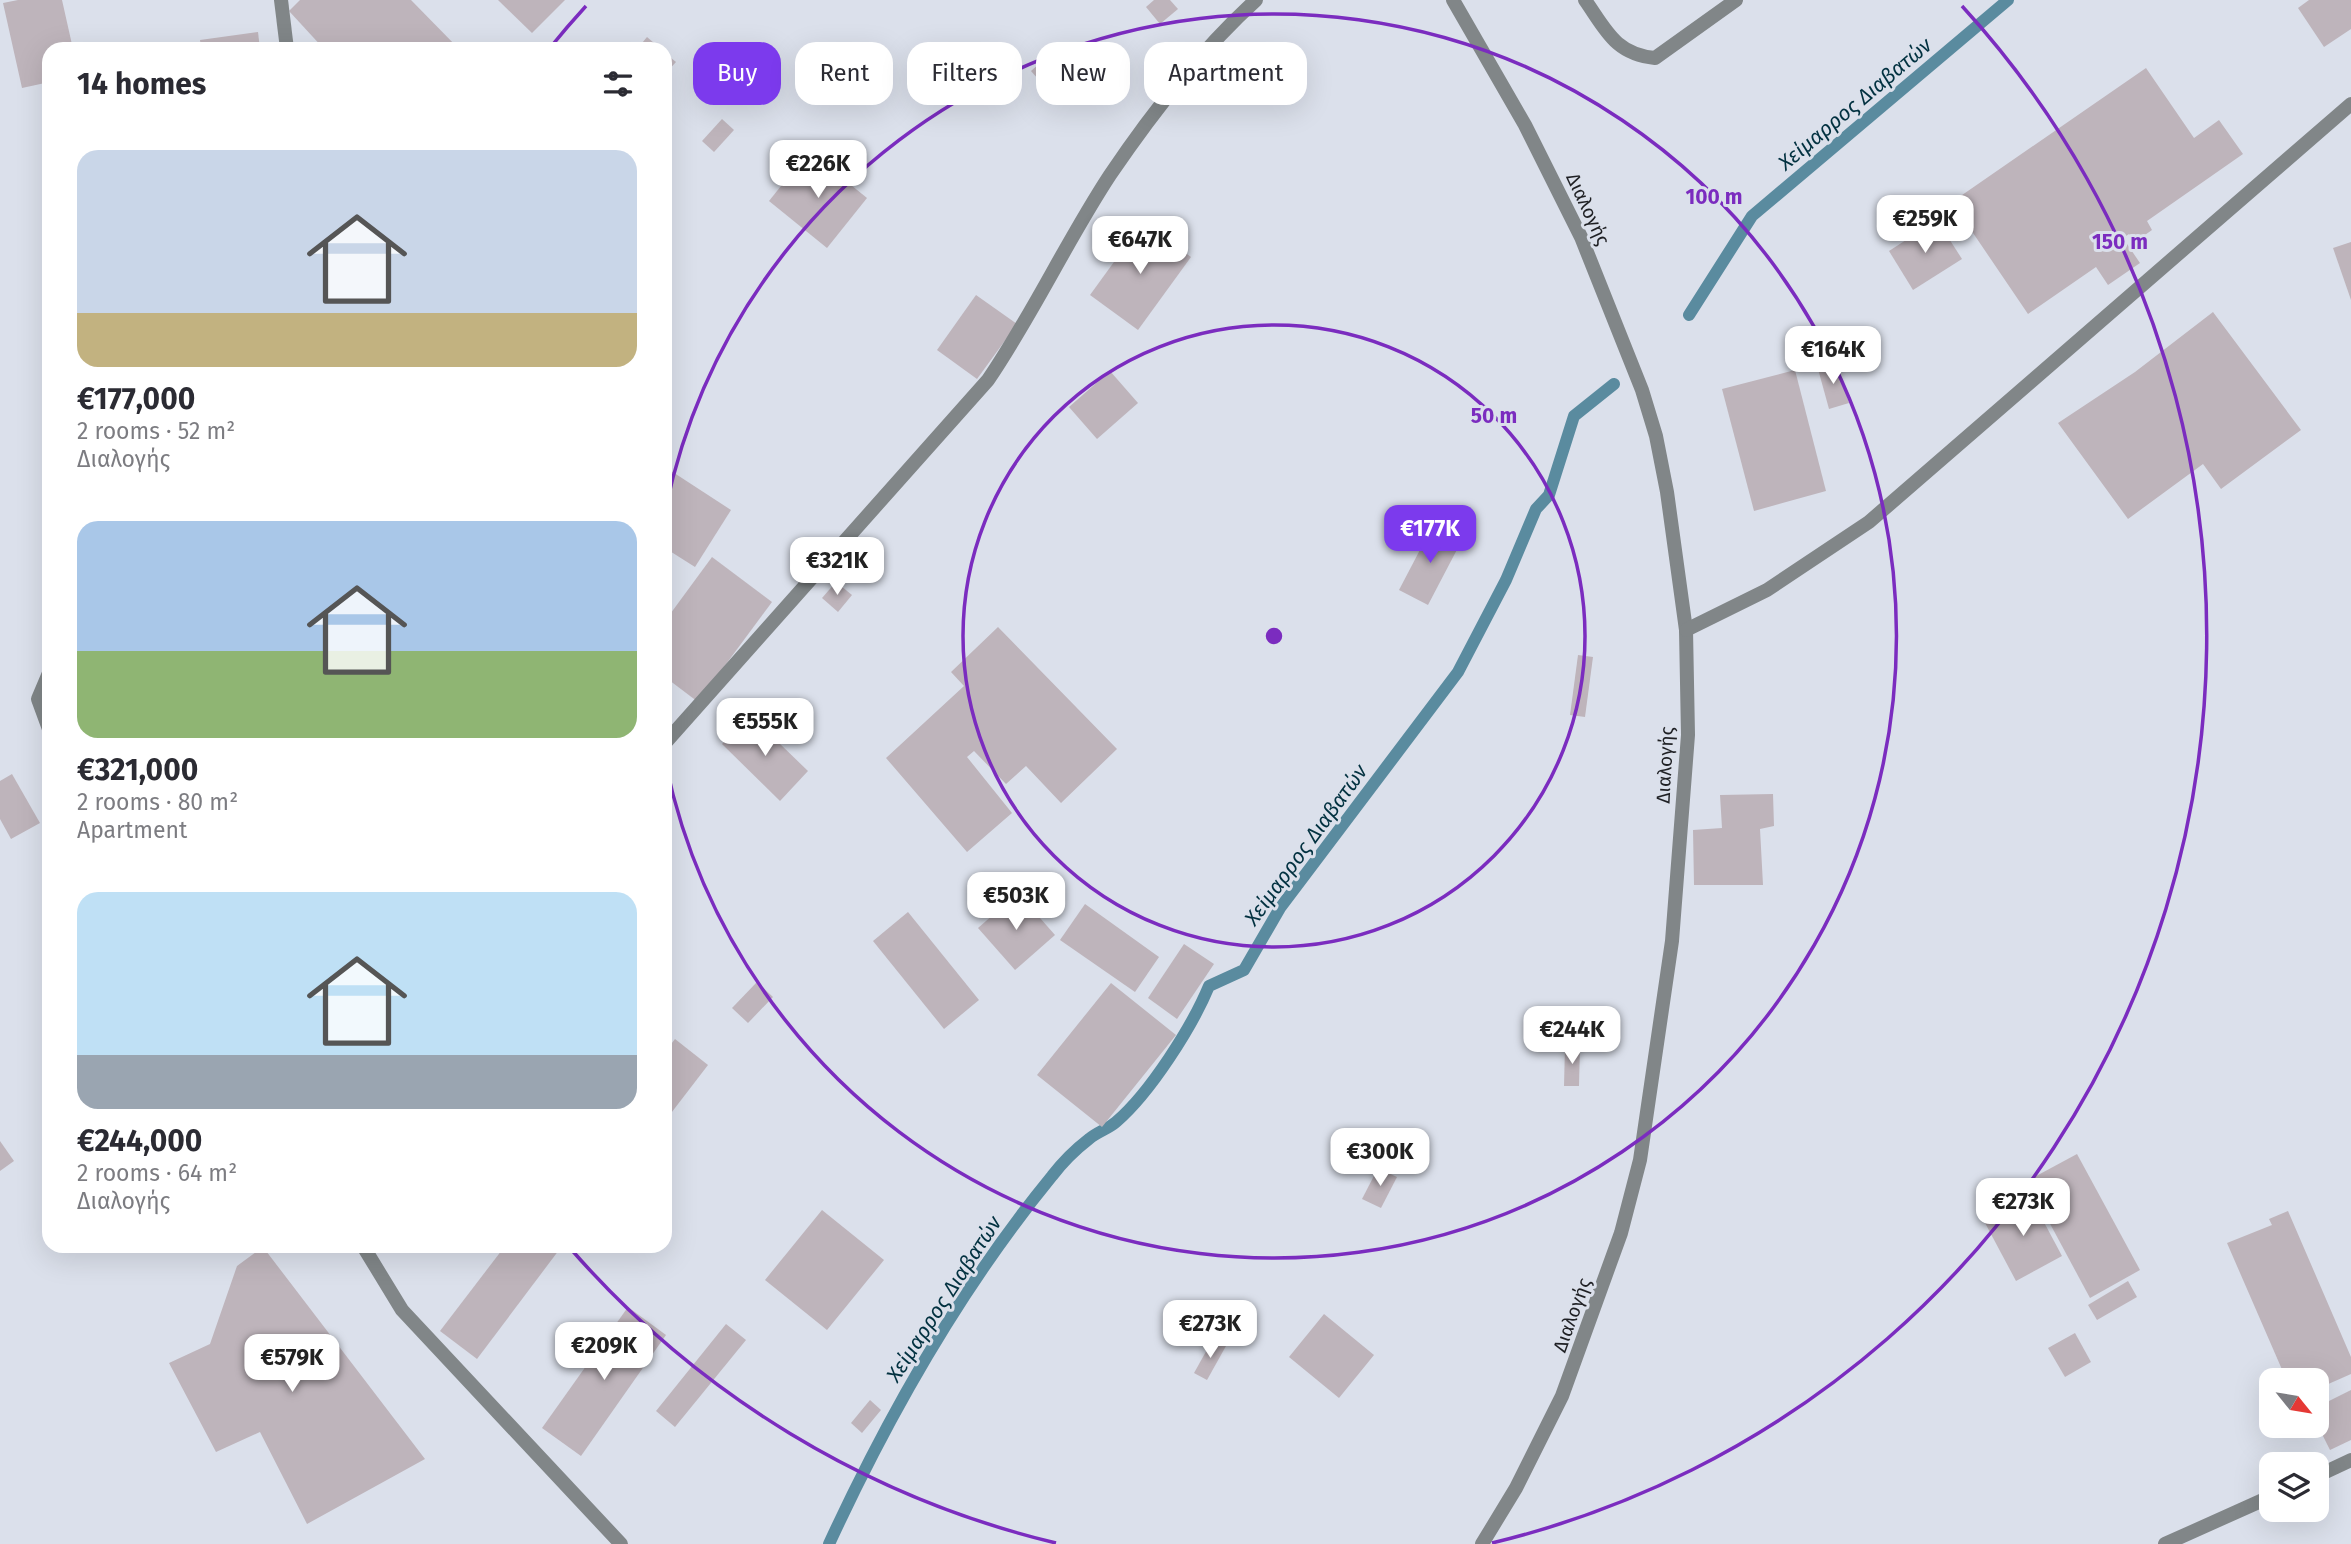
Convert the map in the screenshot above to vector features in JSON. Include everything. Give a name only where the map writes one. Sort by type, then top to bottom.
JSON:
[{"type":"street","points":[[281,0],[286,42]]},
{"type":"street","points":[[672,735],[988,380],[1021,332],[1110,176],[1180,81],[1256,0]]},
{"type":"street","name":"Διαλογής","points":[[1453,0],[1525,125],[1581,237],[1642,390],[1656,436],[1667,492],[1686,630],[1688,735],[1672,941],[1640,1160],[1621,1233],[1562,1396],[1516,1488],[1482,1544]]},
{"type":"street","points":[[1585,0],[1615,43],[1634,56],[1655,58],[1736,0]]},
{"type":"street","points":[[1686,630],[1767,590],[1869,522],[2351,104]]},
{"type":"street","points":[[42,690],[38,699],[42,710]]},
{"type":"street","points":[[366,1253],[402,1310],[621,1544]]},
{"type":"street","points":[[2329,1470],[2351,1460]]},
{"type":"street","points":[[2165,1544],[2259,1502]]},
{"type":"building","points":[[18,0],[62,0],[71,42],[42,42],[42,84],[22,88],[3,3]]},
{"type":"building","points":[[300,0],[411,0],[452,42],[318,42],[289,11]]},
{"type":"building","points":[[498,0],[565,0],[532,33]]},
{"type":"building","points":[[1154,0],[1170,0],[1178,9],[1160,24],[1146,7]]},
{"type":"building","points":[[2309,0],[2351,0],[2351,29],[2324,47],[2298,8]]},
{"type":"building","points":[[258,32],[259,42],[200,42]]},
{"type":"building","points":[[2146,68],[2194,138],[2219,120],[2243,154],[2147,221],[2152,230],[2135,242],[2129,234],[2123,238],[2140,263],[2108,285],[2096,267],[2028,314],[1952,202]]},
{"type":"building","points":[[722,119],[734,130],[714,152],[702,141]]},
{"type":"building","points":[[809,151],[867,198],[827,248],[769,201]]},
{"type":"building","points":[[1937,220],[1962,259],[1913,290],[1889,251]]},
{"type":"building","points":[[1143,222],[1191,257],[1138,330],[1090,295]]},
{"type":"building","points":[[2351,242],[2351,300],[2333,248]]},
{"type":"building","points":[[976,295],[1017,324],[977,379],[937,350]]},
{"type":"building","points":[[2213,312],[2301,430],[2221,489],[2203,464],[2128,519],[2058,423],[2135,372]]},
{"type":"building","points":[[1837,363],[1849,403],[1829,409],[1818,369]]},
{"type":"building","points":[[1795,370],[1826,491],[1754,511],[1722,389]]},
{"type":"building","points":[[1110,371],[1138,403],[1097,439],[1069,407]]},
{"type":"building","points":[[672,472],[731,510],[695,567],[672,552]]},
{"type":"building","points":[[1433,525],[1462,540],[1428,605],[1399,590]]},
{"type":"building","points":[[712,557],[772,602],[698,702],[672,682],[672,611]]},
{"type":"building","points":[[836,582],[852,595],[838,612],[822,598]]},
{"type":"building","points":[[998,627],[1117,749],[1061,803],[1026,766],[1006,784],[974,751],[967,757],[1012,813],[967,852],[886,758],[964,686],[951,672]]},
{"type":"building","points":[[1578,655],[1593,657],[1585,717],[1570,715]]},
{"type":"building","points":[[750,715],[808,771],[780,801],[722,744]]},
{"type":"building","points":[[12,774],[40,823],[11,839],[0,819],[0,781]]},
{"type":"building","points":[[1773,794],[1774,826],[1760,829],[1763,885],[1694,885],[1693,830],[1722,828],[1720,795]]},
{"type":"building","points":[[1018,893],[1055,935],[1015,970],[978,928]]},
{"type":"building","points":[[1085,904],[1159,957],[1135,992],[1060,940]]},
{"type":"building","points":[[908,912],[979,1000],[944,1029],[873,941]]},
{"type":"building","points":[[1184,944],[1214,964],[1177,1019],[1148,998]]},
{"type":"building","points":[[757,982],[773,997],[748,1023],[732,1008]]},
{"type":"building","points":[[1111,983],[1176,1035],[1102,1127],[1037,1075]]},
{"type":"building","points":[[675,1039],[708,1065],[672,1112],[672,1043]]},
{"type":"building","points":[[1565,1046],[1580,1046],[1579,1086],[1564,1086]]},
{"type":"building","points":[[0,1141],[14,1161],[0,1171]]},
{"type":"building","points":[[2077,1154],[2140,1270],[2090,1298],[2027,1181]]},
{"type":"building","points":[[1378,1168],[1397,1177],[1381,1208],[1362,1199]]},
{"type":"building","points":[[2030,1196],[2062,1256],[2016,1281],[1984,1221]]},
{"type":"building","points":[[822,1210],[884,1260],[827,1330],[765,1280]]},
{"type":"building","points":[[2288,1211],[2351,1357],[2351,1374],[2329,1384],[2329,1368],[2281,1368],[2227,1243],[2272,1225],[2269,1219]]},
{"type":"building","points":[[255,1253],[268,1253],[425,1459],[307,1524],[260,1432],[216,1452],[169,1363],[210,1344],[237,1266]]},
{"type":"building","points":[[500,1253],[557,1253],[477,1359],[440,1331]]},
{"type":"building","points":[[2128,1281],[2137,1297],[2097,1320],[2088,1305]]},
{"type":"building","points":[[628,1307],[666,1335],[581,1456],[542,1428]]},
{"type":"building","points":[[1324,1314],[1374,1355],[1339,1398],[1289,1357]]},
{"type":"building","points":[[726,1324],[746,1340],[675,1427],[656,1411]]},
{"type":"building","points":[[2075,1333],[2091,1362],[2065,1377],[2048,1348]]},
{"type":"building","points":[[1213,1339],[1226,1346],[1207,1380],[1194,1373]]},
{"type":"building","points":[[2351,1390],[2351,1440],[2330,1450],[2324,1438],[2329,1438],[2329,1401]]},
{"type":"building","points":[[870,1400],[881,1410],[862,1433],[851,1423]]},
{"type":"waterway","name":"Χείμαρρος Διαβατών","points":[[1689,315],[1752,216],[2008,0]]},
{"type":"waterway","name":"Χείμαρρος Διαβατών","points":[[829,1544],[902,1400],[987,1262],[1065,1161],[1092,1137],[1116,1122],[1156,1077],[1181,1039],[1209,986],[1244,970],[1280,908],[1458,672],[1506,580],[1536,509],[1549,495],[1574,416],[1614,384]]}]
